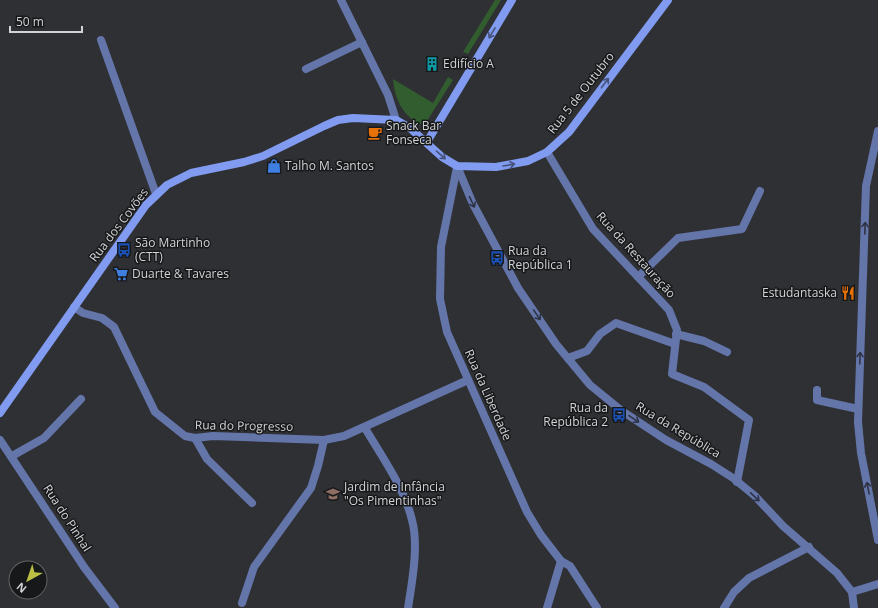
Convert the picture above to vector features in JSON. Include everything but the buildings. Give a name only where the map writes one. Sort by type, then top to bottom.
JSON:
[{"type":"street","points":[[341,0],[388,95],[396,120]]},
{"type":"street","points":[[457,166],[442,157],[427,142],[512,0]]},
{"type":"street","name":"Rua 5 de Outubro","points":[[457,166],[496,167],[528,161],[547,152],[569,132],[668,0]]},
{"type":"street","points":[[101,40],[156,194]]},
{"type":"street","points":[[306,68],[362,42]]},
{"type":"street","name":"Rua dos Covões","points":[[0,413],[146,206],[156,194],[167,186],[190,173],[244,162],[263,156],[338,120],[366,117],[396,120],[410,128],[427,142]]},
{"type":"street","points":[[878,131],[866,186],[858,409],[861,453],[878,540]]},
{"type":"street","name":"Rua da Restauração","points":[[547,152],[593,228],[669,310],[677,330],[672,374],[704,387],[749,420],[737,482]]},
{"type":"street","name":"Rua da República","points":[[457,166],[473,204],[518,288],[556,344],[590,385],[622,411],[666,440],[711,464],[755,496],[783,526],[837,573],[852,592]]},
{"type":"street","name":"Rua da Liberdade","points":[[457,166],[441,247],[440,299],[447,332],[527,512],[541,535],[561,560],[570,566],[597,608]]},
{"type":"street","points":[[638,277],[678,238],[742,229],[760,191]]},
{"type":"street","name":"Rua do Progresso","points":[[74,307],[83,313],[102,318],[114,327],[155,412],[185,436],[195,438],[213,436],[324,440],[344,436],[365,428],[468,380]]},
{"type":"street","points":[[568,358],[587,351],[600,334],[616,323],[675,344]]},
{"type":"street","points":[[676,334],[704,342],[727,352]]},
{"type":"street","points":[[816,390],[817,400],[858,409]]},
{"type":"street","points":[[12,456],[44,438],[81,398]]},
{"type":"street","points":[[365,428],[404,496],[413,521],[414,551],[412,583],[408,608]]},
{"type":"street","points":[[195,438],[207,459],[252,503]]},
{"type":"street","name":"Rua do Pinhal","points":[[0,440],[84,567],[115,608]]},
{"type":"street","points":[[242,603],[254,567],[278,531],[302,503],[311,488],[324,440]]},
{"type":"street","points":[[724,608],[734,592],[749,578],[808,547]]},
{"type":"street","points":[[547,608],[561,560]]},
{"type":"street","points":[[854,608],[852,592],[878,584]]},
{"type":"green space","points":[[495,0],[501,0],[468,54],[463,52]]},
{"type":"green space","points":[[448,77],[453,80],[425,124],[418,124],[407,115],[397,99],[393,79],[433,103]]},
{"type":"place","name":"Edifício A","points":[[432,64]]},
{"type":"place","name":"Snack Bar Fonseca","points":[[375,133]]},
{"type":"place","name":"Talho M. Santos","points":[[274,166]]},
{"type":"place","name":"São Martinho (CTT)","points":[[124,250]]},
{"type":"place","name":"Rua da República 1","points":[[497,258]]},
{"type":"place","name":"Duarte & Tavares","points":[[121,274]]},
{"type":"place","name":"Estudantaska","points":[[848,293]]},
{"type":"place","name":"Rua da República 2","points":[[619,415]]},
{"type":"place","name":"Jardim de Infância \"Os Pimentinhas\"","points":[[333,494]]}]
